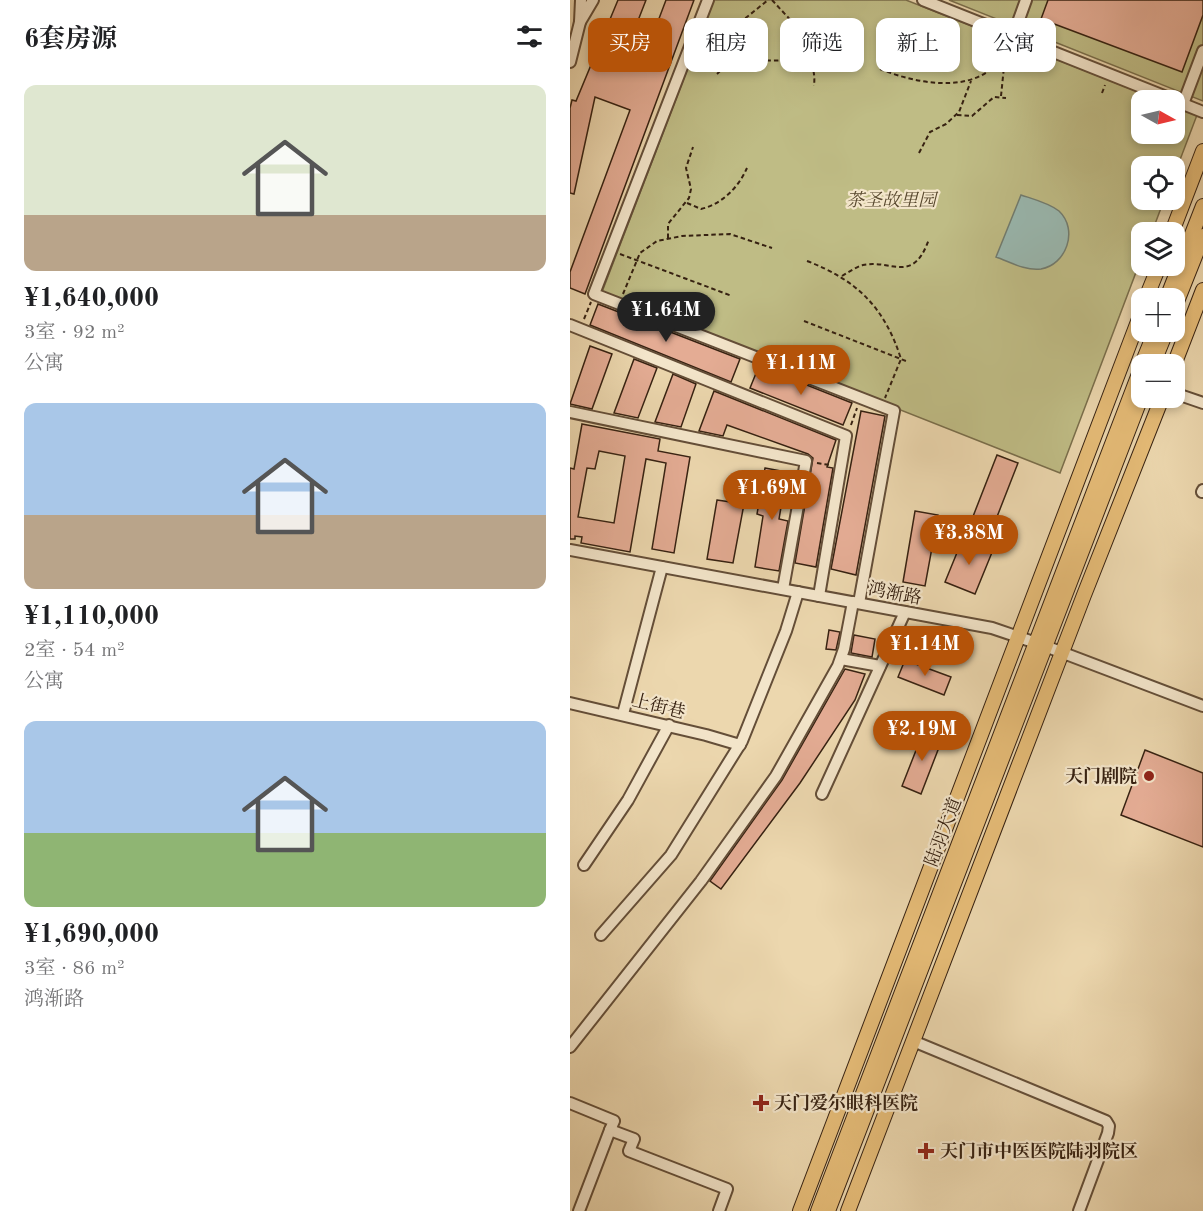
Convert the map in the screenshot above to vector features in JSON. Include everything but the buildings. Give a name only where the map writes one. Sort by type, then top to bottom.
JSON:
[{"type":"main road","points":[[1176,222],[1203,151]]},
{"type":"main road","points":[[1185,245],[1203,206]]},
{"type":"main road","points":[[1182,288],[1203,236]]},
{"type":"main road","points":[[1150,288],[1155,276]]},
{"type":"main road","points":[[1153,280],[1158,276]]},
{"type":"main road","points":[[1178,354],[1203,290]]},
{"type":"main road","points":[[800,1211],[1131,340]]},
{"type":"main road","name":"陆羽大道","points":[[828,1211],[1131,395]]},
{"type":"main road","name":"陆羽大道","points":[[818,1211],[1040,644],[1137,408]]},
{"type":"main road","points":[[848,1211],[1158,408]]},
{"type":"main road","points":[[1034,595],[1040,644]]},
{"type":"main road","points":[[1040,644],[1084,595]]},
{"type":"street","points":[[570,62],[581,0]]},
{"type":"street","points":[[577,14],[593,0]]},
{"type":"street","points":[[570,1047],[701,881],[776,776],[841,659],[856,603],[894,411],[594,294],[708,0]]},
{"type":"street","points":[[923,0],[972,20]]},
{"type":"street","points":[[1020,18],[1026,0]]},
{"type":"street","points":[[1183,90],[1203,51]]},
{"type":"street","points":[[1056,53],[1147,90]]},
{"type":"street","points":[[1185,105],[1203,112]]},
{"type":"street","points":[[575,327],[846,436],[819,596]]},
{"type":"street","points":[[1185,397],[1203,403]]},
{"type":"street","points":[[570,412],[806,461],[783,589]]},
{"type":"street","name":"鸿渐路","points":[[570,550],[992,628],[1203,706]]},
{"type":"street","points":[[623,714],[662,567]]},
{"type":"street","points":[[601,935],[671,855],[740,745],[786,632],[798,592]]},
{"type":"street","points":[[822,794],[905,612]]},
{"type":"street","points":[[841,659],[880,666]]},
{"type":"street","name":"上街巷","points":[[570,703],[669,725],[740,745]]},
{"type":"street","points":[[584,865],[628,800],[669,725]]},
{"type":"street","points":[[913,1041],[1106,1121],[1109,1126],[1108,1132],[1079,1211]]},
{"type":"street","points":[[570,1103],[614,1121],[579,1211]]},
{"type":"street","points":[[610,1130],[634,1139],[629,1151],[728,1189],[718,1211]]},
{"type":"path","points":[[746,18],[770,0],[787,18]]},
{"type":"path","points":[[813,72],[814,86]]},
{"type":"path","points":[[888,72],[911,80],[933,84],[971,80],[987,72]]},
{"type":"path","points":[[1001,96],[1003,72]]},
{"type":"path","points":[[919,153],[930,132],[957,115],[971,80]]},
{"type":"path","points":[[957,115],[972,116],[994,97],[1006,98]]},
{"type":"path","points":[[668,238],[668,224],[687,203],[691,189],[686,168],[693,147]]},
{"type":"path","points":[[687,203],[701,209],[713,204],[738,187],[747,168]]},
{"type":"path","points":[[620,304],[636,260],[650,244],[668,238],[730,234],[772,248]]},
{"type":"path","points":[[842,276],[862,266],[894,268],[909,266],[919,258],[929,239]]},
{"type":"path","points":[[611,250],[732,296]]},
{"type":"path","points":[[807,261],[842,276],[861,291],[878,312],[893,338],[901,359],[882,406]]},
{"type":"path","points":[[575,327],[594,294]]},
{"type":"path","points":[[804,321],[906,361]]},
{"type":"path","points":[[846,436],[862,398]]},
{"type":"path","points":[[806,461],[841,466]]},
{"type":"green space","name":"茶圣故里园","points":[[714,0],[906,0],[952,18],[876,18],[876,72],[960,72],[960,21],[972,26],[972,72],[1056,72],[1056,59],[1134,90],[1131,90],[1131,144],[1185,144],[1185,111],[1197,115],[1181,156],[1131,156],[1131,210],[1160,210],[1156,222],[1131,222],[1131,276],[1135,276],[1060,473],[602,292],[686,72],[768,72],[768,18],[707,18]]},
{"type":"green space","points":[[949,0],[1203,0],[1203,101],[1185,94],[1185,90],[1175,90],[1056,43],[1056,18],[994,18]]},
{"type":"water","points":[[1021,195],[1051,206],[1065,219],[1069,237],[1067,246],[1063,254],[1050,266],[1029,269],[996,257]]},
{"type":"place","name":"天门剧院","points":[[1149,776]]},
{"type":"place","name":"天门爱尔眼科医院","points":[[761,1103]]},
{"type":"place","name":"天门市中医医院陆羽院区","points":[[926,1151]]}]
